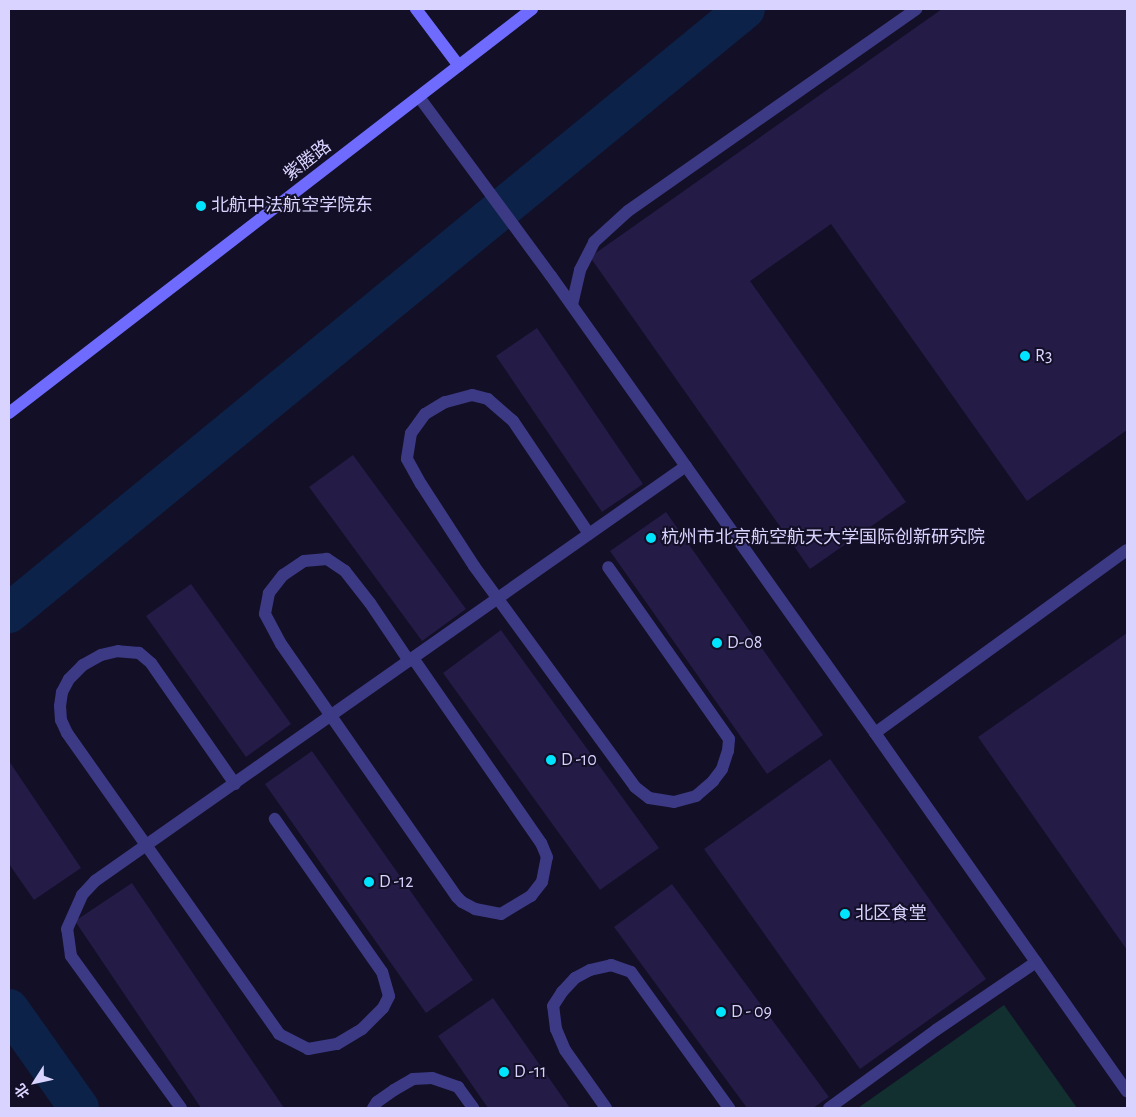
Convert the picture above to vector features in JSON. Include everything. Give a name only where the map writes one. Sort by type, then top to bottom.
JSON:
[{"type":"street","points":[[416,9],[459,66]]},
{"type":"street","name":"紫塍路","points":[[9,413],[532,9]]},
{"type":"street","points":[[572,305],[580,270],[594,242],[628,211],[916,9]]},
{"type":"street","points":[[419,97],[572,305],[1127,1091]]},
{"type":"street","points":[[589,534],[513,421],[488,399],[472,395],[445,402],[425,414],[411,433],[407,459],[421,484],[498,598],[635,787],[649,798],[674,802],[696,796],[713,781],[722,768],[728,751],[729,739],[608,568]]},
{"type":"street","points":[[181,1108],[71,956],[67,929],[82,894],[96,881],[686,466]]},
{"type":"street","points":[[875,733],[1127,550]]},
{"type":"street","points":[[327,559],[345,571],[542,843],[547,857],[546,865],[542,882],[531,896],[501,914],[483,912],[462,902],[331,716],[281,644],[265,614],[269,593],[283,574],[304,561],[327,559]]},
{"type":"street","points":[[235,784],[151,663],[139,653],[118,651],[102,655],[83,665],[69,679],[62,692],[61,720],[83,758],[279,1034],[308,1049],[336,1044],[362,1028],[383,1008],[389,996],[382,972],[275,819]]},
{"type":"street","points":[[829,1108],[936,1030],[1036,962]]},
{"type":"street","points":[[606,1108],[565,1050],[556,1029],[554,1006],[562,992],[575,978],[590,970],[611,965],[631,972],[729,1108]]},
{"type":"street","points":[[373,1108],[377,1102],[388,1094],[413,1079],[432,1078],[458,1087],[473,1108]]},
{"type":"green space","points":[[1004,1005],[1077,1108],[858,1108]]},
{"type":"building","name":"R3","points":[[942,9],[1127,9],[1127,430],[1027,501],[831,224],[750,281],[906,502],[810,569],[590,257]]},
{"type":"building","points":[[537,328],[643,484],[602,512],[496,356]]},
{"type":"building","points":[[353,455],[466,609],[422,641],[309,487]]},
{"type":"building","name":"D-08","points":[[666,512],[823,735],[767,774],[610,551]]},
{"type":"building","points":[[191,584],[291,724],[246,757],[146,616]]},
{"type":"building","name":"D -10","points":[[501,630],[659,848],[600,890],[443,673]]},
{"type":"building","points":[[1127,633],[1127,950],[978,737]]},
{"type":"building","name":"D -12","points":[[312,751],[473,980],[426,1013],[265,784]]},
{"type":"building","name":"北区食堂","points":[[830,759],[986,979],[860,1069],[704,849]]},
{"type":"building","points":[[9,761],[81,868],[34,900],[9,864]]},
{"type":"building","points":[[132,883],[284,1108],[201,1108],[75,921]]},
{"type":"building","name":"D - 09","points":[[672,884],[829,1097],[813,1108],[747,1108],[614,927]]},
{"type":"building","name":"D -11","points":[[493,998],[570,1108],[488,1108],[438,1036]]},
{"type":"waterway","points":[[9,613],[745,9]]},
{"type":"waterway","points":[[9,1009],[79,1108]]},
{"type":"place","name":"北航中法航空学院东","points":[[201,206]]},
{"type":"place","name":"R3","points":[[1025,356]]},
{"type":"place","name":"杭州市北京航空航天大学国际创新研究院","points":[[651,538]]},
{"type":"place","name":"D-08","points":[[717,643]]},
{"type":"place","name":"D -10","points":[[551,760]]},
{"type":"place","name":"D -12","points":[[369,882]]},
{"type":"place","name":"北区食堂","points":[[845,914]]},
{"type":"place","name":"D - 09","points":[[721,1012]]},
{"type":"place","name":"D -11","points":[[504,1072]]}]
